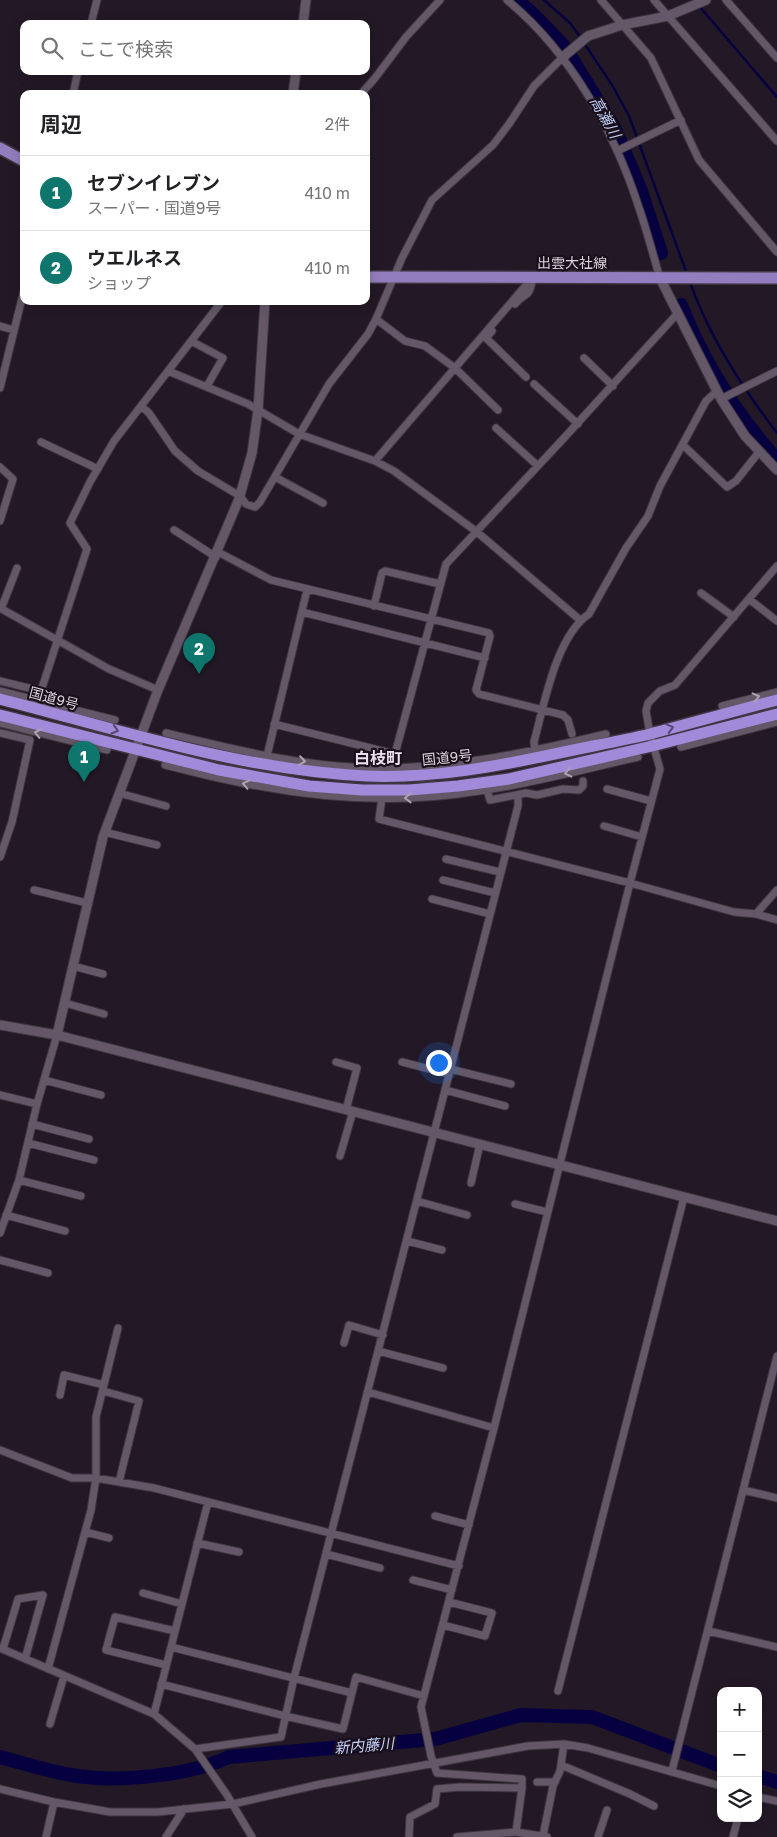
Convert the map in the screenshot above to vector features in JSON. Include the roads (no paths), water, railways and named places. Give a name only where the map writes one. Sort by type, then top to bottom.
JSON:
[{"type":"highway","name":"国道9号","points":[[0,699],[139,737],[259,763],[367,776],[413,775],[510,764],[650,734],[723,710],[777,700]]},
{"type":"highway","points":[[0,715],[219,770],[309,786],[362,790],[410,790],[509,779],[624,753],[777,714]]},
{"type":"main road","points":[[0,148],[20,159]]},
{"type":"main road","name":"出雲大社線","points":[[370,277],[777,278]]},
{"type":"street","points":[[92,20],[97,0]]},
{"type":"street","points":[[304,20],[306,0]]},
{"type":"street","points":[[364,90],[406,37],[440,0]]},
{"type":"street","points":[[507,0],[523,13],[563,57],[594,106],[617,151],[639,206],[660,278],[677,314],[719,395],[745,436],[777,470]]},
{"type":"street","points":[[601,0],[651,58],[699,160],[777,252]]},
{"type":"street","points":[[654,0],[777,141]]},
{"type":"street","points":[[141,406],[175,451],[198,471],[240,496],[246,504],[255,507],[260,502],[330,384],[368,334],[412,236],[432,200],[493,146],[534,86],[563,57],[588,36],[622,25],[668,16],[706,0]]},
{"type":"street","points":[[726,0],[777,58]]},
{"type":"street","points":[[73,90],[77,75]]},
{"type":"street","points":[[294,90],[295,75]]},
{"type":"street","points":[[617,151],[681,120]]},
{"type":"street","points":[[375,461],[533,277]]},
{"type":"street","points":[[526,377],[486,338],[519,299],[530,292],[533,277]]},
{"type":"street","points":[[0,388],[2,369],[20,305]]},
{"type":"street","points":[[0,681],[41,691],[87,548],[70,523],[114,441],[219,305]]},
{"type":"street","points":[[0,1232],[19,1180],[37,1104],[57,1035],[104,832],[158,690],[240,496],[252,454],[258,410],[265,305]]},
{"type":"street","points":[[395,768],[395,754],[446,564],[578,424],[677,314]]},
{"type":"street","points":[[376,319],[405,341],[425,346],[455,368],[498,410]]},
{"type":"street","points":[[0,326],[14,330]]},
{"type":"street","points":[[191,341],[223,358],[207,386]]},
{"type":"street","points":[[584,358],[613,386]]},
{"type":"street","points":[[168,371],[207,386],[258,410],[299,434],[375,461],[394,471],[477,532],[580,620]]},
{"type":"street","points":[[535,750],[534,742],[551,676],[568,640],[580,620],[590,614],[626,548],[648,516],[660,486],[706,401],[777,372]]},
{"type":"street","points":[[534,384],[578,424]]},
{"type":"street","points":[[496,428],[538,466]]},
{"type":"street","points":[[41,442],[98,469]]},
{"type":"street","points":[[683,445],[727,487],[736,481],[759,452]]},
{"type":"street","points":[[0,467],[13,479],[0,521]]},
{"type":"street","points":[[275,477],[324,503]]},
{"type":"street","points":[[174,530],[217,554],[271,580],[489,633],[485,658],[476,690],[479,694],[563,715],[568,720],[572,734]]},
{"type":"street","points":[[17,568],[1,608],[109,669],[158,690]]},
{"type":"street","points":[[516,1832],[522,1779],[437,1773],[431,1756],[421,1707],[459,1566],[660,769],[652,746],[646,711],[648,702],[660,691],[675,685],[776,569]]},
{"type":"street","points":[[374,606],[382,573],[385,570],[440,584]]},
{"type":"street","points":[[266,756],[307,590]]},
{"type":"street","points":[[701,593],[734,618]]},
{"type":"street","points":[[749,599],[777,621]]},
{"type":"street","points":[[302,612],[485,658]]},
{"type":"street","points":[[0,690],[115,720]]},
{"type":"street","points":[[723,710],[735,703],[777,692]]},
{"type":"street","points":[[45,702],[54,713]]},
{"type":"street","points":[[746,722],[759,727]]},
{"type":"street","points":[[681,747],[777,722]]},
{"type":"street","points":[[0,723],[107,750]]},
{"type":"street","points":[[274,724],[395,754]]},
{"type":"street","points":[[0,732],[30,740],[12,822],[0,856]]},
{"type":"street","points":[[166,733],[266,756],[329,765],[395,768],[490,760],[606,734]]},
{"type":"street","points":[[77,742],[88,738]]},
{"type":"street","points":[[188,747],[202,742]]},
{"type":"street","points":[[558,746],[571,751]]},
{"type":"street","points":[[616,762],[624,753]]},
{"type":"street","points":[[164,765],[252,785],[303,793],[357,798],[412,798],[487,790],[528,783],[638,757]]},
{"type":"street","points":[[479,769],[490,760]]},
{"type":"street","points":[[335,773],[349,766]]},
{"type":"street","points":[[219,770],[227,779]]},
{"type":"street","points":[[487,790],[490,800],[526,793],[537,795],[563,789],[579,790],[583,786],[584,781]]},
{"type":"street","points":[[607,789],[651,801]]},
{"type":"street","points":[[119,793],[166,806]]},
{"type":"street","points":[[197,1752],[281,1737],[294,1678],[518,806],[518,795]]},
{"type":"street","points":[[382,798],[379,819],[630,883],[734,912],[756,914],[777,920]]},
{"type":"street","points":[[604,826],[642,837]]},
{"type":"street","points":[[104,832],[157,845]]},
{"type":"street","points":[[446,859],[500,872]]},
{"type":"street","points":[[443,880],[495,893]]},
{"type":"street","points":[[34,890],[87,903]]},
{"type":"street","points":[[756,914],[777,890]]},
{"type":"street","points":[[432,899],[490,914]]},
{"type":"street","points":[[73,966],[103,974]]},
{"type":"street","points":[[64,1003],[104,1014]]},
{"type":"street","points":[[0,1025],[57,1035],[777,1221]]},
{"type":"street","points":[[336,1062],[357,1068],[340,1156]]},
{"type":"street","points":[[402,1062],[511,1084]]},
{"type":"street","points":[[44,1080],[101,1095]]},
{"type":"street","points":[[445,1090],[505,1106]]},
{"type":"street","points":[[0,1095],[37,1104]]},
{"type":"street","points":[[32,1124],[89,1139]]},
{"type":"street","points":[[28,1143],[94,1160]]},
{"type":"street","points":[[471,1182],[480,1144]]},
{"type":"street","points":[[19,1180],[82,1196]]},
{"type":"street","points":[[558,1691],[684,1197]]},
{"type":"street","points":[[417,1201],[467,1215]]},
{"type":"street","points":[[515,1204],[547,1212]]},
{"type":"street","points":[[6,1215],[65,1230]]},
{"type":"street","points":[[407,1241],[442,1250]]},
{"type":"street","points":[[0,1260],[48,1273]]},
{"type":"street","points":[[344,1343],[349,1326],[383,1335]]},
{"type":"street","points":[[48,1669],[85,1532],[96,1478],[96,1417],[118,1328]]},
{"type":"street","points":[[378,1351],[443,1368]]},
{"type":"street","points":[[672,1771],[777,1356]]},
{"type":"street","points":[[60,1395],[64,1374],[139,1401],[119,1482]]},
{"type":"street","points":[[368,1392],[494,1428]]},
{"type":"street","points":[[0,1450],[72,1478],[96,1478],[154,1488],[459,1566]]},
{"type":"street","points":[[743,1490],[777,1498]]},
{"type":"street","points":[[154,1714],[208,1502]]},
{"type":"street","points":[[435,1516],[469,1525]]},
{"type":"street","points":[[85,1532],[108,1538]]},
{"type":"street","points":[[198,1542],[239,1552]]},
{"type":"street","points":[[326,1554],[380,1568]]},
{"type":"street","points":[[413,1580],[452,1590]]},
{"type":"street","points":[[143,1593],[182,1604]]},
{"type":"street","points":[[25,1659],[43,1595],[18,1599],[2,1648],[25,1659],[64,1676],[154,1714],[197,1752],[233,1804],[252,1837]]},
{"type":"street","points":[[443,1625],[485,1636],[492,1613],[449,1602]]},
{"type":"street","points":[[166,1665],[106,1650],[115,1617],[175,1631]]},
{"type":"street","points":[[708,1631],[777,1647]]},
{"type":"street","points":[[171,1647],[352,1693]]},
{"type":"street","points":[[50,1724],[64,1676]]},
{"type":"street","points":[[161,1684],[342,1729],[356,1677],[424,1696]]},
{"type":"street","points":[[457,1837],[516,1832],[545,1836],[554,1782],[561,1765],[564,1744]]},
{"type":"street","points":[[0,1789],[54,1802],[110,1812],[184,1810],[233,1804],[322,1784],[528,1746],[564,1744],[588,1748],[717,1785]]},
{"type":"street","points":[[561,1765],[654,1806]]},
{"type":"street","points":[[537,1782],[554,1782]]},
{"type":"street","points":[[409,1837],[410,1817],[435,1804],[437,1788],[522,1788]]},
{"type":"street","points":[[762,1798],[777,1801]]},
{"type":"street","points":[[46,1837],[54,1802]]},
{"type":"street","points":[[166,1837],[184,1810]]},
{"type":"street","points":[[598,1837],[607,1810]]},
{"type":"street","points":[[733,1837],[737,1822]]},
{"type":"waterway","name":"高瀬川","points":[[517,0],[564,46],[615,129],[641,191],[661,253]]},
{"type":"waterway","points":[[544,0],[570,23],[581,38]]},
{"type":"waterway","points":[[694,0],[777,97]]},
{"type":"waterway","points":[[584,43],[612,85],[629,116],[687,274]]},
{"type":"waterway","points":[[690,282],[707,321],[728,361],[752,399],[777,433]]},
{"type":"waterway","name":"高瀬川","points":[[681,305],[700,347],[722,387],[748,425],[777,460]]},
{"type":"waterway","name":"新内藤川","points":[[0,1757],[71,1775],[130,1778],[194,1769],[229,1757],[435,1739],[521,1715],[592,1717],[717,1764]]},
{"type":"waterway","name":"新内藤川","points":[[761,1777],[777,1782]]},
{"type":"place","name":"ウエルネス","points":[[199,674]]},
{"type":"place","name":"セブンイレブン","points":[[84,782]]},
{"type":"district","name":"白枝町","points":[[378,758]]}]
